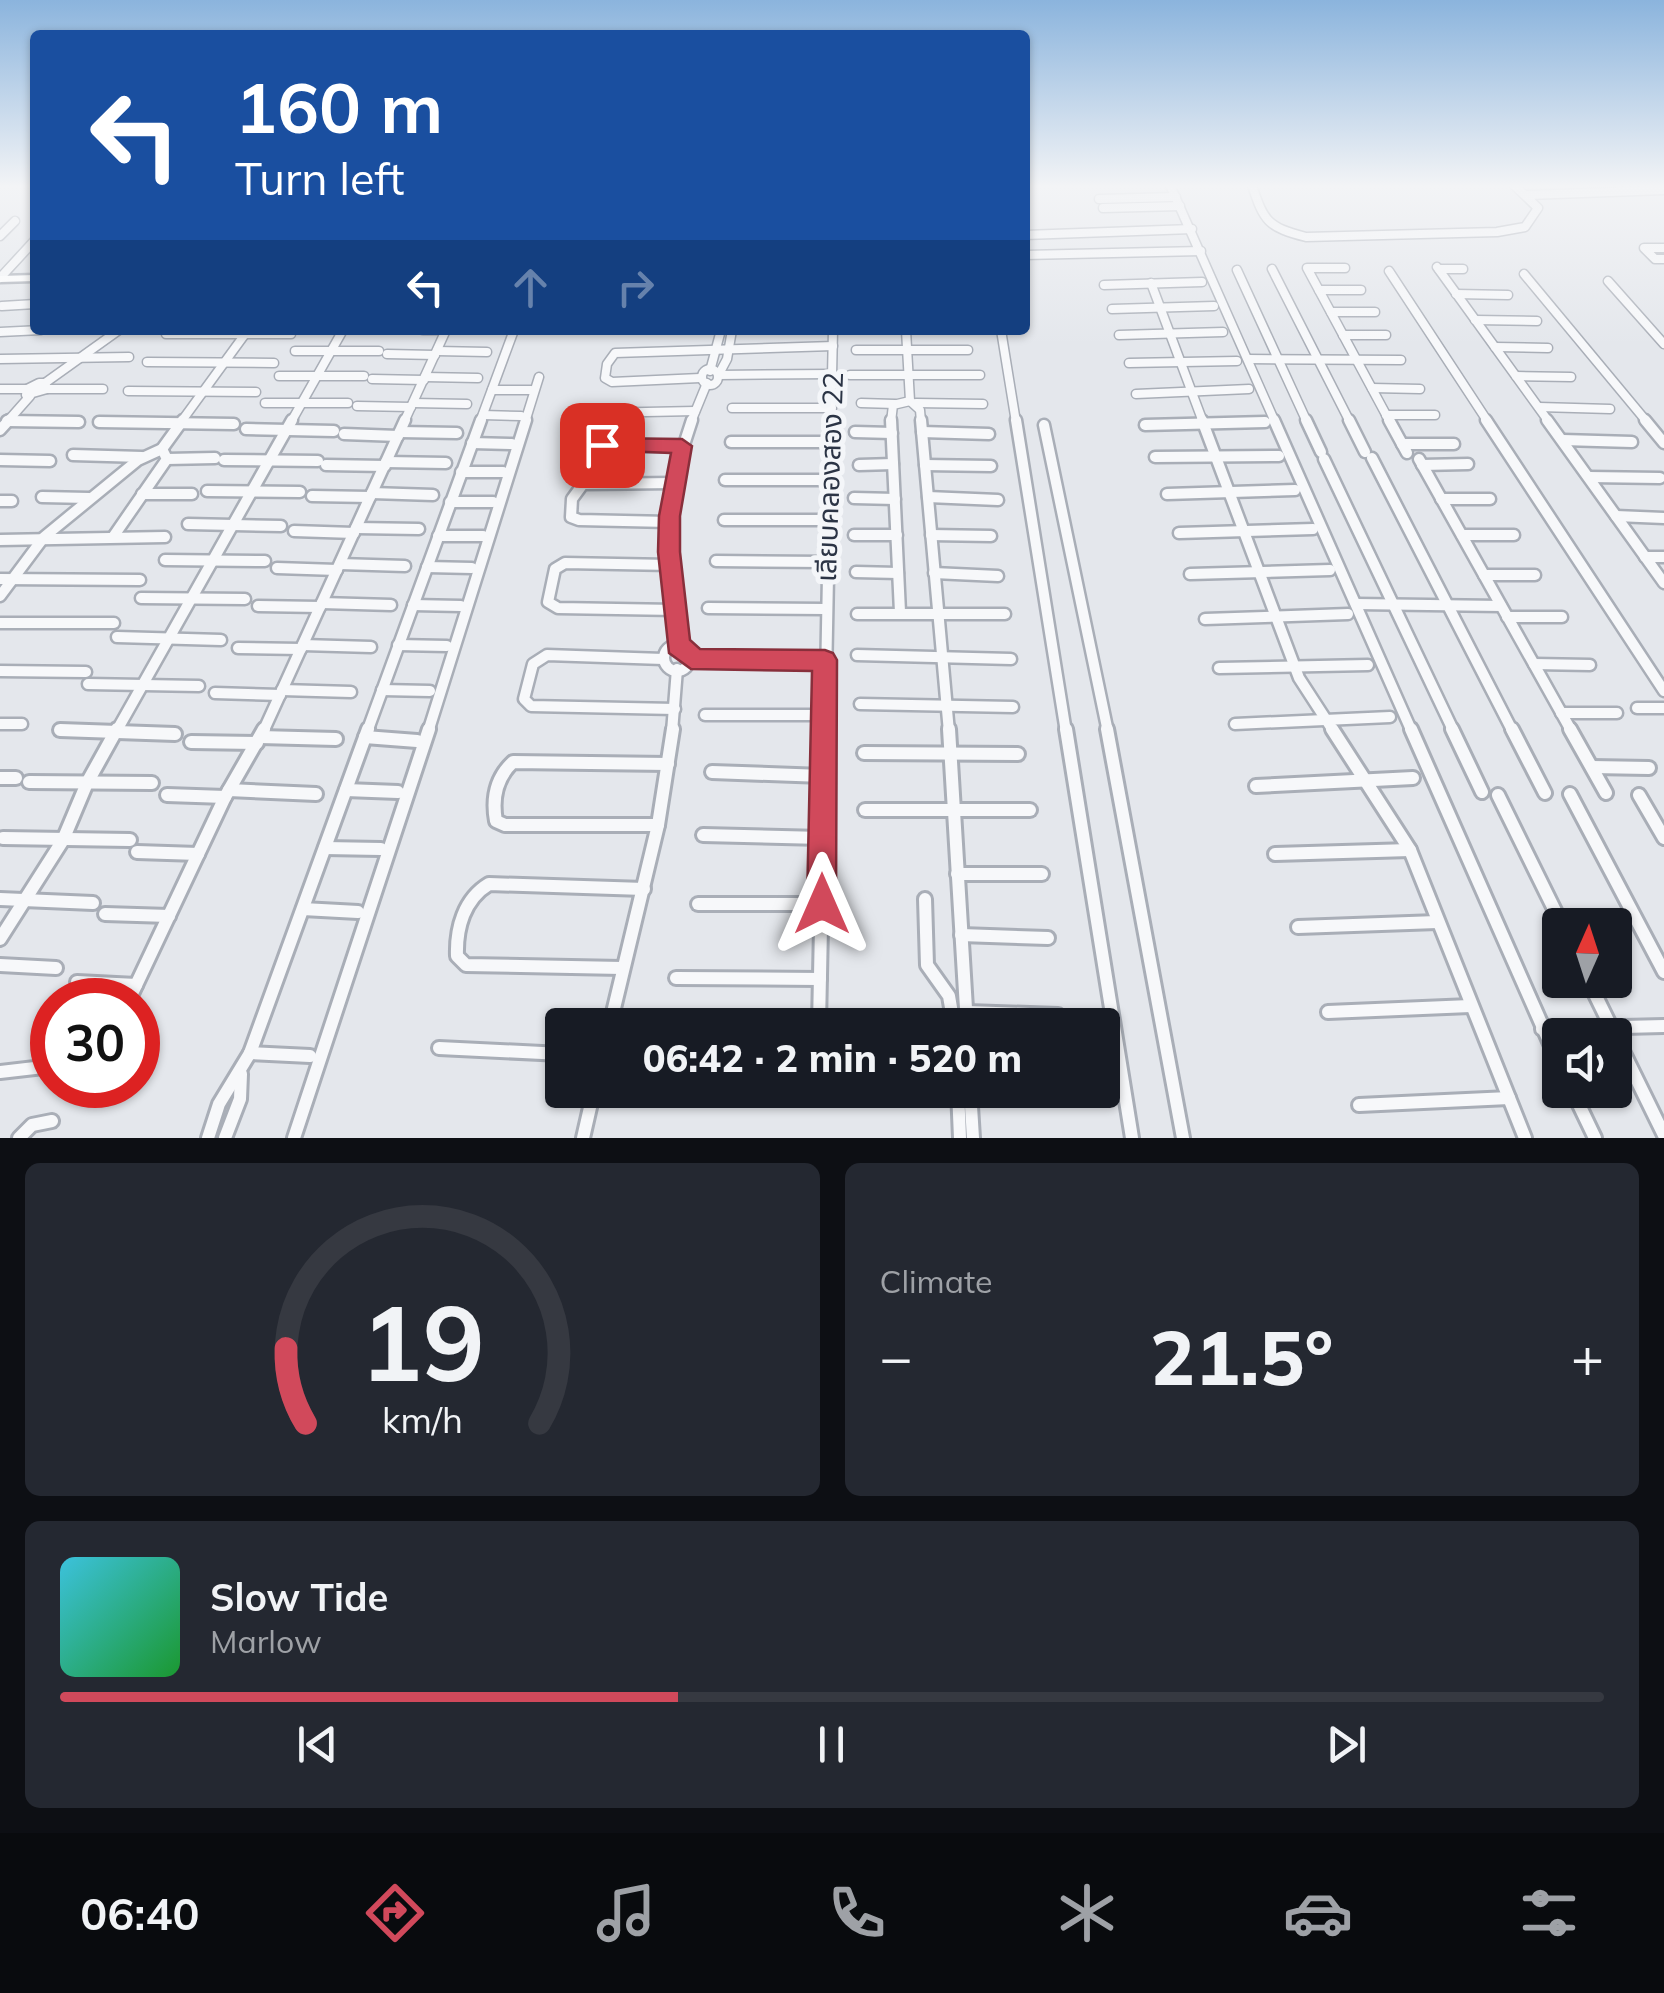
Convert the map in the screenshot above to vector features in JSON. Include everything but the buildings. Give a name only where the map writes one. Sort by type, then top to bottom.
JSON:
[{"type":"street","points":[[1196,238],[1243,360],[1352,609],[1542,1029]]},
{"type":"street","points":[[0,280],[30,246]]},
{"type":"street","points":[[1664,248],[1644,248],[1655,259],[1664,259]]},
{"type":"street","points":[[1030,254],[1201,251]]},
{"type":"street","points":[[1344,268],[1307,268],[1404,448],[1454,444]]},
{"type":"street","points":[[1464,269],[1438,268],[1664,583]]},
{"type":"street","points":[[1272,269],[1544,793]]},
{"type":"street","points":[[1236,270],[1482,792]]},
{"type":"street","points":[[1389,271],[1664,691]]},
{"type":"street","points":[[1524,274],[1664,443]]},
{"type":"street","points":[[0,280],[30,280]]},
{"type":"street","points":[[1608,281],[1664,344]]},
{"type":"street","points":[[1104,284],[1202,282]]},
{"type":"street","points":[[1151,283],[1294,666],[1410,850],[1525,1138]]},
{"type":"street","points":[[1319,290],[1361,290]]},
{"type":"street","points":[[1456,294],[1508,294]]},
{"type":"street","points":[[2,306],[30,304]]},
{"type":"street","points":[[1112,309],[1214,306]]},
{"type":"street","points":[[1331,312],[1375,312]]},
{"type":"street","points":[[1476,320],[1537,321]]},
{"type":"street","points":[[0,332],[30,331]]},
{"type":"street","points":[[1119,335],[1222,332]]},
{"type":"street","points":[[1343,334],[1386,335]]},
{"type":"street","points":[[46,386],[78,356],[111,335]]},
{"type":"street","points":[[113,538],[180,423],[244,335]]},
{"type":"street","points":[[0,939],[63,840],[87,783],[340,335]]},
{"type":"street","points":[[139,978],[227,793],[259,740],[444,335]]},
{"type":"street","points":[[208,1138],[220,1104],[250,1053],[512,335]]},
{"type":"street","points":[[716,373],[720,335]]},
{"type":"street","points":[[731,335],[730,348],[716,373],[704,380],[618,382],[604,378],[606,363],[615,353],[730,348],[833,346]]},
{"type":"street","name":"เลียบคลองสอง 22","points":[[819,1008],[833,335]]},
{"type":"street","points":[[906,335],[908,403],[922,432],[943,657],[966,1008]]},
{"type":"street","points":[[1002,335],[1132,1138]]},
{"type":"street","points":[[1495,347],[1548,348]]},
{"type":"street","points":[[856,350],[968,350]]},
{"type":"street","points":[[295,351],[487,352]]},
{"type":"street","points":[[0,359],[129,357]]},
{"type":"street","points":[[1129,363],[1401,360]]},
{"type":"street","points":[[147,362],[274,363]]},
{"type":"street","points":[[716,373],[833,374]]},
{"type":"street","points":[[279,376],[478,378]]},
{"type":"street","points":[[850,376],[980,376]]},
{"type":"street","points":[[1516,376],[1571,377]]},
{"type":"street","points":[[294,1138],[398,827],[539,377]]},
{"type":"street","points":[[678,646],[669,522],[682,446],[704,380]]},
{"type":"street","points":[[0,389],[28,392],[46,386],[102,390]]},
{"type":"street","points":[[1372,388],[1420,388]]},
{"type":"street","points":[[1136,394],[1249,389]]},
{"type":"street","points":[[492,390],[531,390]]},
{"type":"street","points":[[128,391],[256,392]]},
{"type":"street","points":[[4,426],[28,392]]},
{"type":"street","points":[[265,403],[467,404]]},
{"type":"street","points":[[861,403],[983,404]]},
{"type":"street","points":[[900,612],[892,408],[908,403]]},
{"type":"street","points":[[732,408],[832,408]]},
{"type":"street","points":[[1539,408],[1610,410]]},
{"type":"street","points":[[682,446],[591,446],[590,423],[597,413],[695,410]]},
{"type":"street","points":[[482,415],[521,416]]},
{"type":"street","points":[[1386,415],[1435,415]]},
{"type":"street","points":[[4,426],[80,422]]},
{"type":"street","points":[[99,422],[234,424]]},
{"type":"street","points":[[1145,425],[1265,422]]},
{"type":"street","points":[[1044,426],[1119,786],[1183,1138]]},
{"type":"street","points":[[246,429],[456,434]]},
{"type":"street","points":[[855,432],[892,433]]},
{"type":"street","points":[[922,432],[989,434]]},
{"type":"street","points":[[1562,440],[1632,442]]},
{"type":"street","points":[[731,442],[830,442]]},
{"type":"street","points":[[472,443],[512,444]]},
{"type":"street","points":[[73,456],[164,454],[322,463],[446,464]]},
{"type":"street","points":[[1156,457],[1279,456]]},
{"type":"street","points":[[0,596],[6,579],[44,537],[144,457]]},
{"type":"street","points":[[0,460],[50,461]]},
{"type":"street","points":[[1468,464],[1420,462],[1606,792]]},
{"type":"street","points":[[859,465],[893,464]]},
{"type":"street","points":[[925,465],[992,466]]},
{"type":"street","points":[[462,472],[504,472]]},
{"type":"street","points":[[1589,478],[1660,478]]},
{"type":"street","points":[[725,480],[828,480]]},
{"type":"street","points":[[669,522],[579,520],[571,517],[570,512],[574,494],[583,484],[675,483]]},
{"type":"street","points":[[1167,494],[1295,490]]},
{"type":"street","points":[[207,491],[433,495]]},
{"type":"street","points":[[142,494],[192,494]]},
{"type":"street","points":[[42,497],[89,498]]},
{"type":"street","points":[[928,497],[998,500]]},
{"type":"street","points":[[854,498],[895,499]]},
{"type":"street","points":[[1441,499],[1490,499]]},
{"type":"street","points":[[0,500],[12,500]]},
{"type":"street","points":[[450,502],[494,502]]},
{"type":"street","points":[[1616,516],[1664,518]]},
{"type":"street","points":[[724,520],[827,520]]},
{"type":"street","points":[[188,524],[281,526]]},
{"type":"street","points":[[1179,533],[1312,529]]},
{"type":"street","points":[[294,531],[419,530]]},
{"type":"street","points":[[854,535],[896,535]]},
{"type":"street","points":[[931,535],[991,536]]},
{"type":"street","points":[[1462,535],[1514,535]]},
{"type":"street","points":[[438,536],[483,536]]},
{"type":"street","points":[[0,540],[165,538]]},
{"type":"street","points":[[1645,557],[1664,557]]},
{"type":"street","points":[[165,560],[265,561]]},
{"type":"street","points":[[716,561],[826,562]]},
{"type":"street","points":[[670,565],[564,562],[555,569],[548,602],[558,608],[676,610]]},
{"type":"street","points":[[277,568],[405,566]]},
{"type":"street","points":[[427,567],[472,568]]},
{"type":"street","points":[[1190,574],[1330,570]]},
{"type":"street","points":[[856,572],[898,573]]},
{"type":"street","points":[[934,573],[998,576]]},
{"type":"street","points":[[1484,575],[1534,575]]},
{"type":"street","points":[[6,579],[140,580]]},
{"type":"street","points":[[141,598],[244,599]]},
{"type":"street","points":[[1205,619],[1277,617],[1393,604],[1447,605],[1562,618]]},
{"type":"street","points":[[258,606],[390,605]]},
{"type":"street","points":[[413,606],[461,606]]},
{"type":"street","points":[[708,608],[825,616]]},
{"type":"street","points":[[857,614],[1005,614]]},
{"type":"street","points":[[0,623],[114,624]]},
{"type":"street","points":[[117,637],[221,640]]},
{"type":"street","points":[[398,645],[447,646]]},
{"type":"street","points":[[678,669],[665,666],[665,652],[678,646],[690,651],[691,659]]},
{"type":"street","points":[[238,648],[371,647]]},
{"type":"street","points":[[662,659],[547,655],[534,664],[524,699],[531,706],[674,708]]},
{"type":"street","points":[[857,655],[1011,659]]},
{"type":"street","points":[[614,1008],[658,825],[678,669],[691,659],[825,660]]},
{"type":"street","points":[[1219,668],[1368,664]]},
{"type":"street","points":[[1534,664],[1590,665]]},
{"type":"street","points":[[0,671],[142,685],[198,686]]},
{"type":"street","points":[[382,690],[430,691]]},
{"type":"street","points":[[215,693],[351,692]]},
{"type":"street","points":[[860,704],[1013,706]]},
{"type":"street","points":[[1637,708],[1664,709]]},
{"type":"street","points":[[1562,713],[1617,713]]},
{"type":"street","points":[[704,715],[824,715]]},
{"type":"street","points":[[1235,724],[1390,717]]},
{"type":"street","points":[[0,724],[22,724]]},
{"type":"street","points":[[60,730],[175,734]]},
{"type":"street","points":[[365,737],[417,741]]},
{"type":"street","points":[[191,742],[336,740]]},
{"type":"street","points":[[864,753],[1018,754]]},
{"type":"street","points":[[658,825],[505,825],[496,821],[493,813],[496,790],[506,766],[513,762],[668,764]]},
{"type":"street","points":[[1592,768],[1649,768]]},
{"type":"street","points":[[712,772],[823,776]]},
{"type":"street","points":[[0,778],[152,783]]},
{"type":"street","points":[[1256,786],[1413,778]]},
{"type":"street","points":[[346,790],[398,792]]},
{"type":"street","points":[[167,794],[316,794]]},
{"type":"street","points":[[1570,794],[1664,972]]},
{"type":"street","points":[[1639,795],[1664,838]]},
{"type":"street","points":[[1498,796],[1554,908]]},
{"type":"street","points":[[864,810],[1030,810]]},
{"type":"street","points":[[703,835],[822,838]]},
{"type":"street","points":[[3,838],[198,854]]},
{"type":"street","points":[[325,848],[380,848]]},
{"type":"street","points":[[1275,854],[1410,850]]},
{"type":"street","points":[[957,874],[1042,874]]},
{"type":"street","points":[[622,968],[466,965],[456,956],[456,942],[473,895],[489,884],[644,889]]},
{"type":"street","points":[[0,899],[92,903]]},
{"type":"street","points":[[925,899],[928,966],[949,996],[951,1008]]},
{"type":"street","points":[[698,904],[822,904]]},
{"type":"street","points":[[303,909],[358,912]]},
{"type":"street","points":[[105,914],[169,916]]},
{"type":"street","points":[[1298,927],[1437,922]]},
{"type":"street","points":[[961,935],[1048,938]]},
{"type":"street","points":[[0,964],[56,968]]},
{"type":"street","points":[[676,978],[820,979]]},
{"type":"street","points":[[1328,1012],[1470,1006]]},
{"type":"street","points":[[1632,1026],[1664,1026]]},
{"type":"street","points":[[439,1048],[545,1053]]},
{"type":"street","points":[[250,1053],[310,1056]]},
{"type":"street","points":[[0,1072],[30,1069]]},
{"type":"street","points":[[1632,1069],[1664,1135]]},
{"type":"street","points":[[225,1138],[240,1099],[241,1073]]},
{"type":"street","points":[[1359,1105],[1509,1098]]},
{"type":"street","points":[[583,1138],[590,1108]]},
{"type":"street","points":[[959,1108],[960,1138]]},
{"type":"street","points":[[971,1108],[973,1138]]},
{"type":"street","points":[[1581,1108],[1595,1138]]},
{"type":"street","points":[[19,1138],[32,1125],[52,1121]]},
{"type":"route","points":[[602,445],[682,446],[668,531],[678,646],[690,651],[691,659],[825,660],[822,904]]}]
